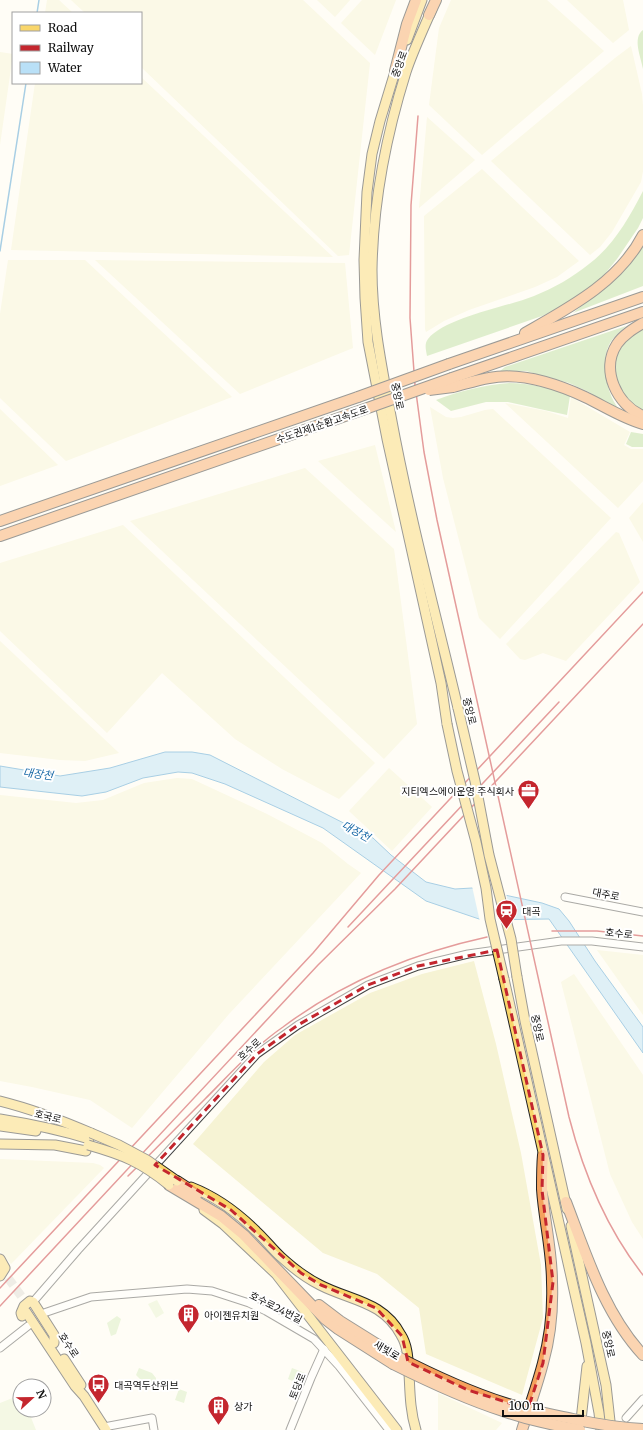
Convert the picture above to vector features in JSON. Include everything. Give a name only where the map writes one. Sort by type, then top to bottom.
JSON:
[{"type":"highway","points":[[394,70],[407,24],[416,0]]},
{"type":"highway","points":[[429,15],[436,0]]},
{"type":"highway","points":[[500,346],[558,314],[589,294],[615,272],[629,256],[643,235]]},
{"type":"highway","name":"수도권제1순환고속도로","points":[[0,521],[643,297]]},
{"type":"highway","name":"수도권제1순환고속도로","points":[[0,536],[408,394],[452,382],[643,312]]},
{"type":"highway","points":[[643,323],[625,335],[617,344],[612,353],[610,365],[614,388],[619,398],[628,407],[643,416]]},
{"type":"highway","points":[[452,382],[509,377],[545,381],[584,396],[623,416],[643,424]]},
{"type":"highway","points":[[522,1430],[543,1363],[552,1300],[551,1250],[542,1190],[543,1155]]},
{"type":"highway","name":"새빛로","points":[[173,1183],[221,1216],[244,1234],[325,1319],[338,1329],[394,1360],[425,1380],[502,1411],[533,1420],[579,1430]]},
{"type":"highway","points":[[566,1202],[606,1300],[623,1330],[643,1354]]},
{"type":"highway","name":"새빛로","points":[[394,1360],[428,1372],[468,1390],[504,1403],[534,1411],[589,1422],[643,1429]]},
{"type":"main road","name":"중앙로","points":[[422,0],[394,70],[372,154],[367,192],[364,260],[368,342],[388,446],[441,683],[447,724],[457,771],[476,842],[486,888],[490,919],[588,1353],[600,1413],[601,1430]]},
{"type":"main road","name":"중앙로","points":[[429,15],[407,71],[394,116],[383,164],[377,205],[372,270],[373,304],[381,369],[397,449],[471,762],[490,861],[511,939],[525,1021],[599,1348],[612,1430]]},
{"type":"main road","points":[[0,1101],[26,1107],[56,1118],[89,1142]]},
{"type":"main road","name":"호국로","points":[[0,1119],[60,1130],[89,1142]]},
{"type":"main road","name":"호국로","points":[[0,1126],[27,1129],[89,1142]]},
{"type":"main road","points":[[0,1144],[56,1145],[89,1142],[116,1148],[173,1183],[223,1224],[276,1274],[397,1430]]},
{"type":"main road","points":[[173,1183],[199,1190],[231,1210],[256,1230],[281,1257],[301,1273],[321,1286],[376,1308],[386,1315],[396,1326],[407,1349],[412,1418],[416,1430]]},
{"type":"main road","points":[[0,1259],[5,1268],[0,1276]]},
{"type":"main road","points":[[30,1301],[30,1307],[41,1314],[54,1335],[52,1345],[41,1342],[28,1326],[21,1313],[26,1304],[30,1301]]},
{"type":"main road","name":"호수로","points":[[30,1307],[75,1386],[84,1396],[105,1428]]},
{"type":"main road","points":[[579,1430],[588,1353]]},
{"type":"street","name":"대주로","points":[[565,896],[643,912]]},
{"type":"street","name":"호수로","points":[[30,1307],[78,1250],[257,1054],[298,1025],[368,985],[418,966],[468,954],[561,941],[592,941],[643,947]]},
{"type":"street","name":"호수로24번길","points":[[41,1314],[91,1297],[187,1289],[212,1291],[249,1303],[266,1311],[314,1339],[339,1366],[389,1430]]},
{"type":"street","points":[[0,1348],[28,1326]]},
{"type":"street","name":"토당로","points":[[290,1430],[324,1349]]},
{"type":"street","points":[[626,1418],[643,1399]]},
{"type":"street","points":[[105,1428],[152,1418],[154,1430]]},
{"type":"highlighted area","points":[[497,950],[543,1155],[542,1190],[553,1282],[543,1363],[528,1409],[468,1390],[408,1362],[402,1336],[376,1308],[321,1285],[301,1273],[231,1210],[155,1165],[257,1054],[298,1025],[368,985],[418,966]]},
{"type":"shaded area","points":[[47,0],[59,0],[72,12],[45,12]]},
{"type":"shaded area","points":[[71,0],[303,0],[370,63],[349,255],[338,256],[142,68],[142,12],[84,12]]},
{"type":"shaded area","points":[[317,0],[350,0],[335,17]]},
{"type":"shaded area","points":[[362,0],[396,0],[375,55],[341,23]]},
{"type":"shaded area","points":[[451,0],[547,0],[604,51],[482,155],[429,105],[439,28]]},
{"type":"shaded area","points":[[567,0],[623,0],[629,30],[613,43]]},
{"type":"shaded area","points":[[631,46],[642,94],[643,106],[643,171],[641,182],[612,232],[600,247],[590,255],[491,161]]},
{"type":"shaded area","points":[[0,52],[12,54],[12,61],[0,145]]},
{"type":"shaded area","points":[[142,78],[333,257],[11,250],[35,84],[142,84]]},
{"type":"shaded area","points":[[427,117],[475,160],[419,208]]},
{"type":"shaded area","points":[[482,169],[579,261],[557,277],[535,287],[469,310],[444,321],[426,332],[424,216]]},
{"type":"shaded area","points":[[8,260],[85,260],[232,397],[66,461],[0,398],[0,314]]},
{"type":"shaded area","points":[[95,260],[345,263],[353,348],[240,394]]},
{"type":"shaded area","points":[[571,397],[630,432],[624,445],[631,449],[643,449],[643,481],[618,508],[505,403],[546,411],[568,418]]},
{"type":"shaded area","points":[[430,407],[446,417],[453,418],[493,409],[611,518],[500,639],[479,618],[443,478]]},
{"type":"shaded area","points":[[0,409],[58,465],[0,486]]},
{"type":"shaded area","points":[[375,445],[396,532],[318,461]]},
{"type":"shaded area","points":[[305,468],[394,549],[417,724],[384,759],[130,521]]},
{"type":"shaded area","points":[[643,502],[643,542],[629,518]]},
{"type":"shaded area","points":[[123,525],[375,763],[339,799],[282,769],[235,739],[162,673],[107,733],[0,631],[0,563]]},
{"type":"shaded area","points":[[616,532],[619,533],[640,582],[566,661],[543,653],[525,660],[520,659],[506,644]]},
{"type":"shaded area","points":[[0,641],[119,753],[85,761],[60,760],[0,753]]},
{"type":"shaded area","points":[[389,768],[432,807],[392,851],[349,811]]},
{"type":"shaded area","points":[[177,778],[192,779],[267,814],[322,843],[361,873],[229,1014],[132,1128],[90,1100],[0,1081],[0,795],[76,803],[103,800],[144,783]]},
{"type":"shaded area","points":[[597,950],[643,955],[643,1015]]},
{"type":"shaded area","points":[[474,961],[496,1044],[521,1153],[541,1265],[543,1318],[522,1395],[426,1354],[419,1308],[377,1274],[323,1253],[193,1144],[264,1062],[295,1035],[370,993],[422,974]]},
{"type":"shaded area","points":[[574,974],[643,1075],[643,1239],[632,1222],[610,1174],[561,982]]},
{"type":"shaded area","points":[[0,1159],[93,1163],[104,1168],[11,1264],[0,1251]]},
{"type":"shaded area","points":[[438,1393],[502,1423],[496,1430],[438,1430]]},
{"type":"green space","points":[[643,30],[643,69],[639,53],[638,38]]},
{"type":"green space","points":[[643,191],[643,218],[638,228],[617,259],[604,275],[590,288],[565,305],[542,316],[427,356],[427,341],[437,331],[478,313],[534,296],[563,282],[583,269],[598,257],[613,240]]},
{"type":"green space","points":[[643,241],[643,286],[573,313],[610,283]]},
{"type":"green space","points":[[626,326],[610,342],[605,359],[605,367],[607,384],[612,399],[618,408],[628,415],[589,392],[569,383],[526,371],[500,371],[505,367]]},
{"type":"green space","points":[[643,328],[643,411],[633,407],[617,385],[614,372],[617,350],[629,337]]},
{"type":"green space","points":[[509,383],[540,386],[570,396],[567,415],[508,402],[486,402],[451,411],[436,400],[472,389]]},
{"type":"green space","points":[[631,432],[643,434],[643,447],[632,447],[626,444]]},
{"type":"green space","points":[[157,1300],[164,1313],[156,1318],[148,1304]]},
{"type":"green space","points":[[117,1316],[121,1319],[116,1334],[111,1336],[107,1323]]},
{"type":"green space","points":[[139,1368],[152,1373],[156,1378],[155,1385],[146,1389],[143,1382],[136,1375]]},
{"type":"green space","points":[[292,1368],[305,1373],[301,1385],[288,1379]]},
{"type":"green space","points":[[179,1389],[187,1392],[184,1403],[175,1400]]},
{"type":"green space","points":[[12,1398],[12,1418],[31,1418],[36,1430],[0,1430],[0,1403]]},
{"type":"water","name":"대장천","points":[[165,752],[192,752],[210,755],[373,838],[391,855],[426,882],[455,889],[472,888],[542,903],[559,909],[643,1027],[643,1053],[549,919],[482,920],[426,901],[323,828],[225,784],[192,773],[178,772],[143,778],[106,792],[82,796],[0,787],[0,766],[60,776],[110,768]]},
{"type":"pier","points":[[472,886],[506,893],[512,922],[480,922]]},
{"type":"waterway","points":[[37,12],[39,0]]},
{"type":"waterway","points":[[0,251],[26,84]]},
{"type":"tunnel","points":[[0,1267],[30,1308]]},
{"type":"railway","points":[[418,116],[411,205],[410,318],[415,385],[424,452],[437,520],[575,1139],[589,1180],[607,1220],[618,1239],[643,1275]]},
{"type":"railway","points":[[0,1288],[313,953],[379,875],[643,592]]},
{"type":"railway","points":[[0,1306],[318,965],[395,889],[643,624]]},
{"type":"railway","points":[[348,927],[559,702]]},
{"type":"railway","points":[[552,931],[597,931],[643,936]]},
{"type":"railway","points":[[128,1176],[252,1052],[272,1035],[306,1011],[330,996],[380,971],[433,951],[487,937]]},
{"type":"place","name":"지티엑스에이운영 주식회사","points":[[529,810]]},
{"type":"place","name":"대곡","points":[[506,930]]},
{"type":"place","name":"아이젠유치원","points":[[189,1334]]},
{"type":"place","name":"대곡역두산위브","points":[[98,1404]]},
{"type":"place","name":"상가","points":[[219,1426]]}]
